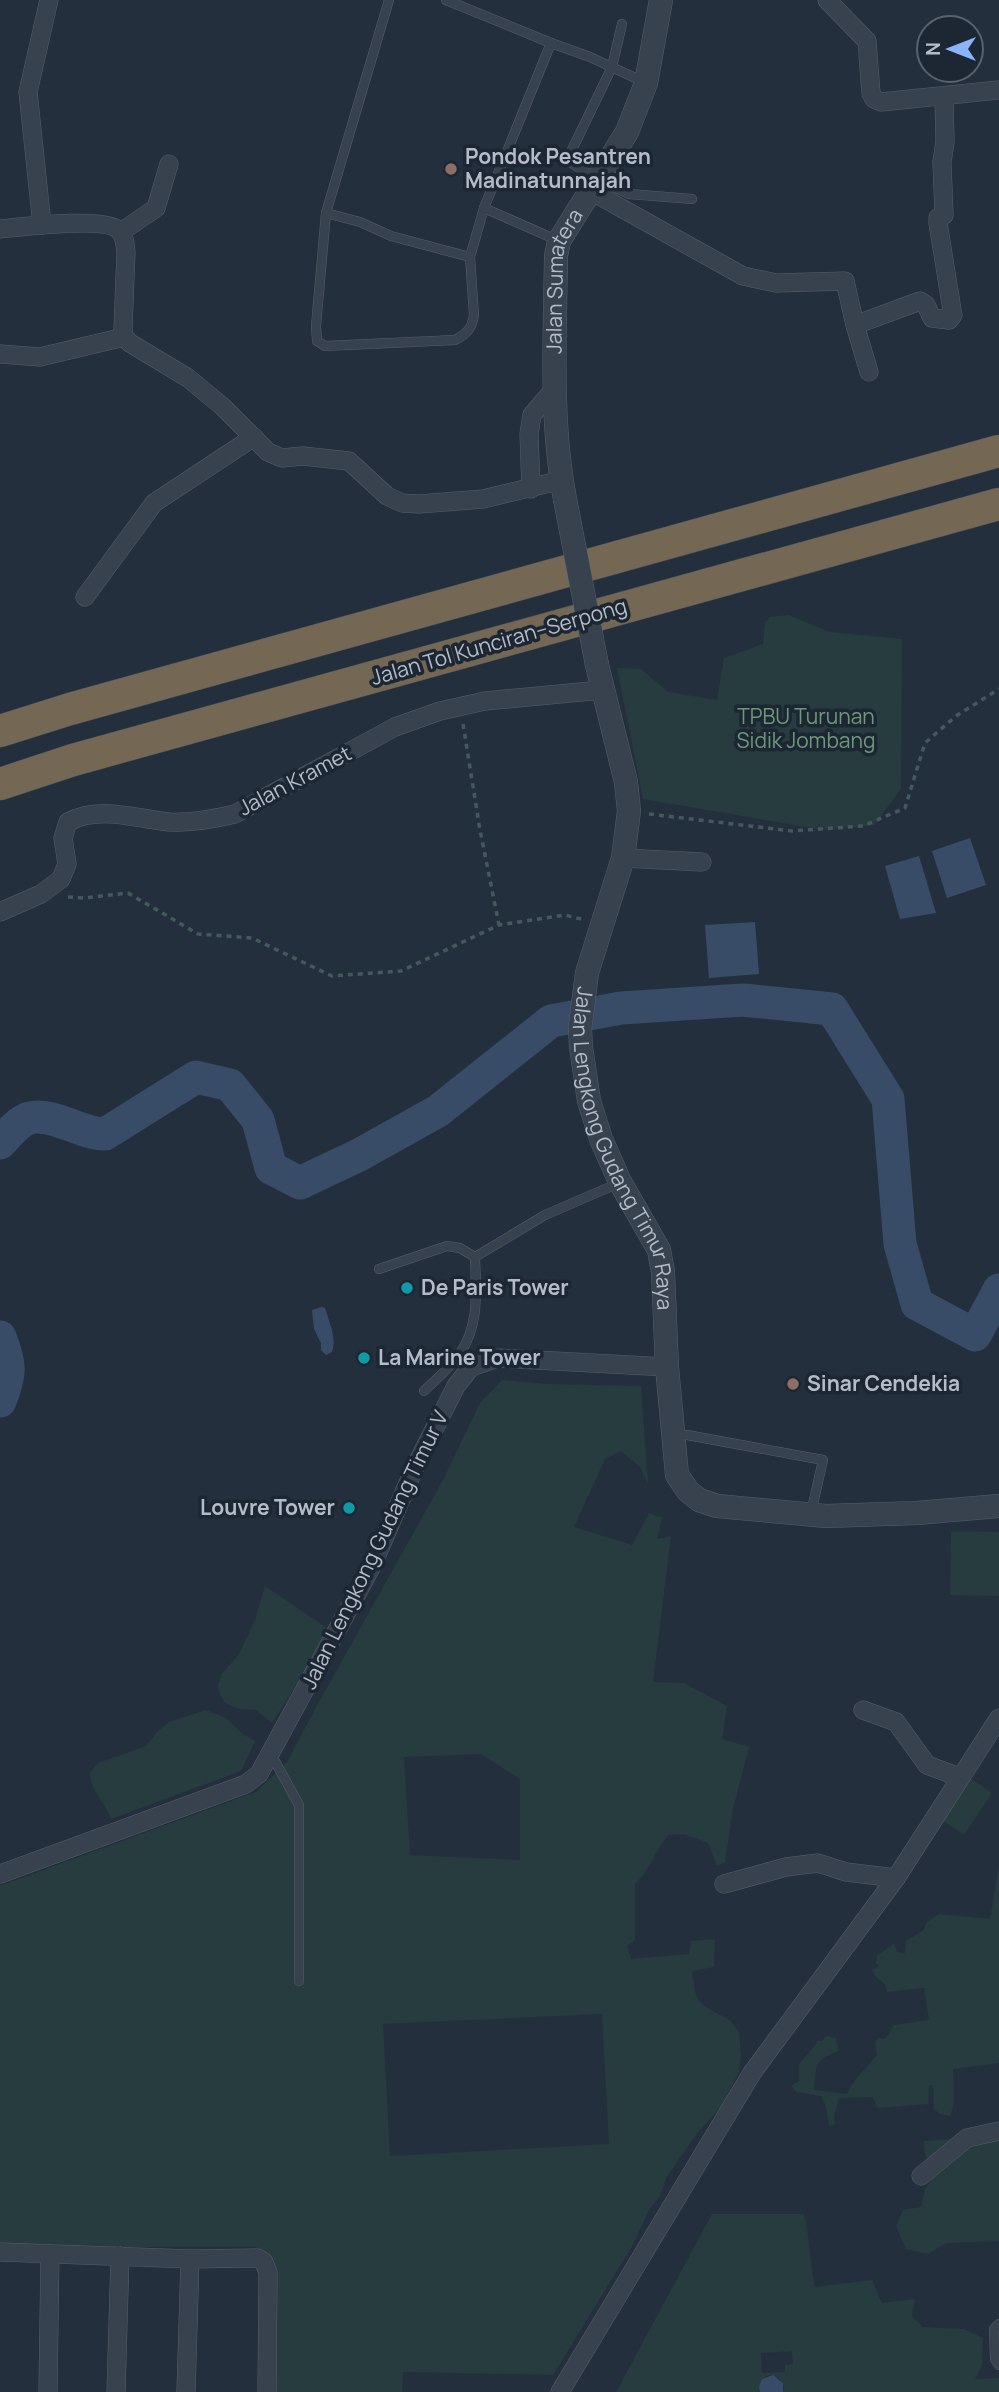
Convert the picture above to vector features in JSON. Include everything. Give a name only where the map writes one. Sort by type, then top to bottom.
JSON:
[{"type":"highway","points":[[0,732],[83,705],[999,451]]},
{"type":"highway","name":"Jalan Tol Kunciran–Serpong","points":[[0,784],[73,760],[999,504]]},
{"type":"street","points":[[42,225],[28,92],[50,0]]},
{"type":"street","name":"Jalan Sumatera","points":[[563,490],[555,388],[555,256],[559,241],[627,132],[646,83],[661,0]]},
{"type":"street","points":[[827,0],[867,41],[871,93],[874,99],[881,102],[999,90]]},
{"type":"street","points":[[855,324],[920,301],[926,305],[932,318],[949,320],[953,316],[937,223],[938,218],[944,215],[945,203],[942,162],[945,142],[944,96]]},
{"type":"street","points":[[121,232],[156,208],[169,164]]},
{"type":"street","points":[[593,185],[743,276],[776,283],[845,281],[869,372]]},
{"type":"street","points":[[0,229],[106,224],[121,232],[126,252],[122,329],[124,337],[188,378],[222,406],[268,452],[282,458],[303,456],[349,461],[387,496],[402,503],[483,499],[531,489],[563,490]]},
{"type":"street","points":[[0,354],[40,357],[124,337]]},
{"type":"street","points":[[531,489],[529,434],[532,415],[555,388]]},
{"type":"street","points":[[85,597],[154,503],[254,437]]},
{"type":"street","name":"Jalan Lengkong Gudang Timur Raya","points":[[563,490],[602,691],[626,782],[629,811],[623,858],[600,924],[587,974],[580,1028],[583,1069],[589,1101],[601,1139],[620,1182],[659,1250],[663,1272],[667,1367],[677,1475],[688,1491],[699,1500],[716,1506],[811,1515],[917,1514],[999,1506]]},
{"type":"street","name":"Jalan Kramet","points":[[0,912],[41,894],[61,879],[67,864],[63,838],[68,822],[82,815],[109,814],[172,822],[212,820],[235,814],[396,727],[460,706],[485,701],[602,691]]},
{"type":"street","points":[[623,858],[702,862]]},
{"type":"street","name":"Jalan Lengkong Gudang Timur V","points":[[0,1874],[246,1784],[259,1774],[373,1564],[415,1467],[456,1387],[471,1367],[498,1358],[667,1367]]},
{"type":"street","points":[[863,1710],[896,1722],[927,1765],[959,1777]]},
{"type":"street","points":[[560,2392],[752,2073],[896,1878],[999,1718]]},
{"type":"street","points":[[724,1884],[786,1867],[818,1863],[846,1872],[896,1878]]},
{"type":"street","points":[[921,2176],[967,2138],[999,2131]]},
{"type":"street","points":[[0,2252],[190,2259],[258,2258],[264,2262],[268,2273],[267,2392]]},
{"type":"street","points":[[48,2392],[50,2254]]},
{"type":"street","points":[[116,2392],[120,2256]]},
{"type":"street","points":[[186,2392],[190,2259]]},
{"type":"lane","points":[[389,0],[326,213],[316,326],[317,341],[325,346],[455,340],[463,336],[473,324],[470,257],[484,208],[551,43]]},
{"type":"lane","points":[[446,0],[590,57],[646,83]]},
{"type":"lane","points":[[622,24],[612,67],[567,160],[593,185],[629,194],[692,199]]},
{"type":"lane","points":[[484,208],[559,241]]},
{"type":"lane","points":[[326,213],[360,222],[391,236],[470,257]]},
{"type":"lane","points":[[475,1257],[545,1215],[620,1182]]},
{"type":"lane","points":[[379,1269],[447,1246],[460,1248],[475,1257]]},
{"type":"lane","points":[[424,1391],[458,1356],[471,1332],[477,1307],[475,1257]]},
{"type":"lane","points":[[673,1434],[823,1460],[811,1515]]},
{"type":"lane","points":[[271,1754],[299,1805],[299,1981]]},
{"type":"lane","points":[[999,2324],[994,2329],[995,2359],[999,2365]]},
{"type":"path","points":[[629,811],[792,831],[863,826],[905,808],[925,743],[956,716],[999,689]]},
{"type":"path","points":[[460,706],[499,926]]},
{"type":"path","points":[[41,894],[84,898],[128,893],[198,934],[252,939],[332,976],[401,971],[499,926],[565,915],[600,924]]},
{"type":"green space","name":"TPBU Turunan Sidik Jombang","points":[[788,615],[830,632],[902,639],[901,789],[874,825],[823,830],[643,799],[617,668],[641,669],[668,692],[717,700],[724,658],[763,644],[765,622],[770,617]]},
{"type":"green space","points":[[502,1380],[641,1386],[648,1484],[640,1467],[621,1451],[605,1459],[574,1527],[632,1545],[649,1513],[662,1518],[657,1539],[671,1536],[653,1682],[684,1683],[727,1706],[722,1739],[749,1747],[733,1809],[725,1862],[717,1866],[708,1843],[683,1834],[668,1835],[635,1884],[635,1940],[627,1946],[631,1959],[689,1954],[691,1941],[715,1939],[714,1967],[692,1971],[695,1992],[699,2001],[730,2020],[739,2032],[739,2072],[721,2107],[698,2132],[666,2178],[660,2196],[649,2210],[633,2245],[553,2375],[403,2372],[402,2392],[274,2392],[268,2256],[256,2247],[0,2247],[0,1886],[256,1792],[287,1762],[443,1480],[480,1403]],"holes":[[[481,1754],[520,1779],[520,1860],[410,1855],[404,1757]],[[602,2014],[609,2144],[390,2156],[383,2024]]]},
{"type":"green space","points":[[951,1531],[999,1532],[999,1596],[950,1595]]},
{"type":"green space","points":[[265,1586],[331,1631],[272,1723],[256,1710],[239,1709],[225,1703],[218,1685],[222,1674],[239,1654],[255,1620]]},
{"type":"green space","points":[[206,1710],[226,1718],[255,1741],[241,1771],[111,1819],[91,1779],[90,1773],[98,1763],[146,1746],[169,1722]]},
{"type":"green space","points":[[970,1778],[992,1793],[964,1835],[942,1820]]},
{"type":"green space","points":[[999,1866],[999,2063],[953,2069],[954,2104],[950,2116],[940,2114],[934,2109],[933,2086],[929,2085],[928,2104],[877,2108],[873,2097],[839,2098],[834,2116],[835,2124],[829,2126],[826,2106],[821,2096],[797,2092],[791,2086],[799,2081],[799,2064],[817,2041],[822,2041],[826,2036],[836,2038],[838,2051],[820,2061],[814,2090],[847,2094],[877,2055],[875,2042],[878,2038],[885,2039],[894,2025],[929,2020],[924,1988],[887,1992],[885,1984],[872,1970],[879,1966],[876,1963],[877,1956],[894,1943],[897,1952],[905,1953],[906,1941],[924,1930],[926,1923],[939,1914],[990,1919]]},
{"type":"green space","points":[[999,2136],[999,2241],[946,2243],[928,2254],[906,2249],[896,2226],[903,2210],[921,2207],[925,2189],[937,2172],[925,2155],[924,2141]]},
{"type":"green space","points":[[712,2214],[804,2214],[815,2287],[872,2280],[882,2303],[915,2299],[912,2316],[923,2327],[964,2329],[983,2338],[982,2366],[975,2379],[999,2378],[999,2392],[783,2392],[780,2379],[769,2375],[764,2378],[760,2392],[616,2392]],"holes":[[[792,2351],[793,2364],[785,2365],[785,2372],[762,2373],[761,2353]]]},
{"type":"water","points":[[970,838],[986,885],[947,898],[932,851]]},
{"type":"water","points":[[919,856],[936,913],[900,919],[885,866]]},
{"type":"water","points":[[755,922],[759,974],[709,978],[705,925]]},
{"type":"water","points":[[325,1308],[334,1341],[332,1352],[326,1355],[321,1350],[321,1343],[314,1329],[312,1310]]},
{"type":"water","points":[[773,2375],[783,2383],[783,2392],[760,2392],[762,2379]]},
{"type":"waterway","points":[[0,1143],[21,1122],[38,1117],[105,1134],[196,1077],[230,1085],[258,1120],[271,1168],[300,1183],[359,1155],[438,1111],[551,1021],[621,1008],[743,1000],[832,1009],[888,1099],[900,1244],[917,1304],[975,1335],[999,1290]]},
{"type":"waterway","points":[[0,1337],[8,1369],[0,1401]]},
{"type":"place","name":"Pondok Pesantren Madinatunnajah","points":[[451,169]]},
{"type":"place","name":"De Paris Tower","points":[[407,1288]]},
{"type":"place","name":"La Marine Tower","points":[[364,1358]]},
{"type":"place","name":"Sinar Cendekia","points":[[793,1384]]},
{"type":"place","name":"Louvre Tower","points":[[349,1508]]}]
